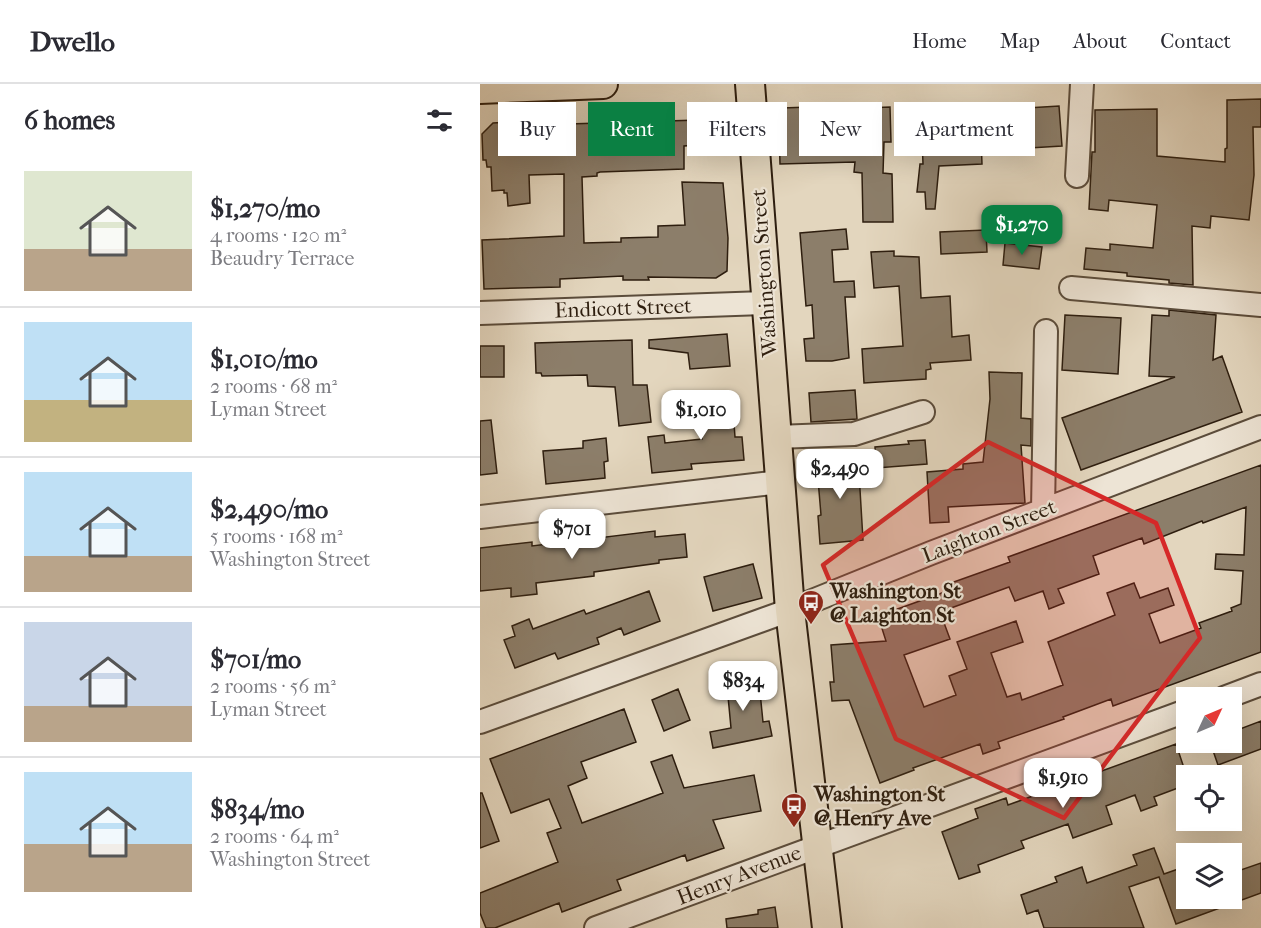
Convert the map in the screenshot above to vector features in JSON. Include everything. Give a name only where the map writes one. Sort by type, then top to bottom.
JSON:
[{"type":"main road","points":[[480,88],[603,84]]},
{"type":"main road","name":"Washington Street","points":[[750,84],[789,610],[827,928]]},
{"type":"street","points":[[1077,176],[1082,84]]},
{"type":"street","points":[[1071,288],[1261,305]]},
{"type":"street","name":"Endicott Street","points":[[480,313],[767,303]]},
{"type":"street","points":[[1043,510],[1046,332]]},
{"type":"street","points":[[777,437],[854,434],[923,412]]},
{"type":"street","name":"Laighton Street","points":[[480,722],[789,610],[1261,427]]},
{"type":"street","points":[[480,517],[780,482]]},
{"type":"street","points":[[1242,691],[1261,684]]},
{"type":"street","name":"Henry Avenue","points":[[596,928],[1176,715]]},
{"type":"highlighted area","points":[[988,442],[1156,523],[1200,638],[1064,818],[896,739],[823,565]]},
{"type":"building","points":[[1261,99],[1261,127],[1253,127],[1254,175],[1249,220],[1211,216],[1210,228],[1192,226],[1193,285],[1127,276],[1127,273],[1084,269],[1086,248],[1110,250],[1110,244],[1153,248],[1157,205],[1109,200],[1108,211],[1089,209],[1092,152],[1095,152],[1095,110],[1157,109],[1157,156],[1225,162],[1227,100]]},
{"type":"building","points":[[1059,106],[1062,146],[1035,148],[1035,108]]},
{"type":"building","points":[[799,107],[799,156],[882,156],[882,107],[890,107],[891,142],[884,142],[883,173],[892,174],[893,222],[863,222],[862,173],[854,172],[855,162],[780,164],[780,156],[787,156],[787,108]]},
{"type":"building","points":[[687,120],[684,169],[600,172],[597,176],[582,177],[584,243],[621,242],[621,238],[658,237],[658,226],[685,225],[682,182],[723,183],[728,238],[727,271],[716,278],[648,277],[649,280],[623,280],[623,276],[560,279],[560,287],[484,289],[482,240],[564,236],[564,174],[529,175],[530,203],[508,206],[507,193],[504,193],[504,190],[492,191],[491,167],[487,167],[486,160],[483,160],[482,134],[493,123],[498,123],[498,156],[576,156],[576,124],[588,123],[588,156],[675,156],[675,121]]},
{"type":"building","points":[[923,156],[982,156],[982,164],[939,166],[935,209],[926,209],[925,192],[917,192],[920,164],[923,164]]},
{"type":"building","points":[[846,229],[848,249],[832,250],[834,282],[854,281],[855,297],[845,297],[849,358],[832,361],[806,361],[804,339],[814,338],[812,305],[806,306],[800,233]]},
{"type":"building","points":[[986,230],[987,252],[941,254],[940,232]]},
{"type":"building","points":[[1005,243],[1042,247],[1039,269],[1003,265]]},
{"type":"building","points":[[894,251],[894,256],[919,257],[921,298],[950,296],[952,337],[969,335],[971,360],[930,363],[931,369],[926,370],[926,379],[864,383],[862,349],[903,346],[899,286],[874,288],[871,252]]},
{"type":"building","points":[[1169,310],[1216,315],[1213,360],[1222,356],[1242,412],[1081,470],[1062,418],[1175,377],[1149,376],[1152,315],[1169,316]]},
{"type":"building","points":[[1065,315],[1121,318],[1118,374],[1062,370]]},
{"type":"building","points":[[727,334],[730,366],[690,369],[688,353],[649,348],[649,340]]},
{"type":"building","points":[[632,340],[633,385],[647,385],[651,422],[619,426],[615,387],[588,386],[587,375],[542,376],[541,373],[536,373],[535,343]]},
{"type":"building","points":[[480,346],[504,346],[504,377],[480,377]]},
{"type":"building","points":[[989,372],[1022,373],[1021,418],[1031,419],[1031,446],[1021,445],[1025,503],[948,507],[949,522],[930,523],[927,472],[963,469],[963,464],[983,462],[990,399]]},
{"type":"building","points":[[855,390],[857,419],[811,422],[809,393]]},
{"type":"building","points":[[732,397],[735,437],[742,437],[744,460],[691,464],[692,469],[652,473],[648,437],[664,435],[665,443],[702,439],[699,400]]},
{"type":"building","points":[[491,420],[497,473],[480,475],[480,421]]},
{"type":"building","points":[[606,438],[608,461],[604,462],[605,478],[546,484],[543,451],[583,448],[583,441]]},
{"type":"building","points":[[925,440],[927,464],[876,468],[875,447]]},
{"type":"building","points":[[858,456],[863,540],[820,544],[818,516],[821,515],[817,467],[821,466],[821,458]]},
{"type":"building","points":[[1261,465],[1261,652],[1113,706],[1111,699],[1063,717],[1064,719],[998,742],[1000,748],[983,754],[980,744],[913,768],[914,770],[880,783],[849,700],[832,701],[830,682],[834,682],[831,645],[886,641],[878,616],[953,589],[951,583],[1010,562],[1008,557]],"holes":[[[1246,507],[1244,555],[1216,554],[1215,569],[1243,571],[1241,604],[1231,608],[1232,611],[1199,623],[1201,628],[1160,643],[1149,614],[1174,605],[1168,588],[1140,598],[1134,583],[1107,593],[1115,615],[1048,642],[1063,685],[1022,700],[1020,693],[1007,697],[991,653],[1023,642],[1016,621],[957,642],[967,669],[949,676],[956,695],[924,707],[904,655],[950,639],[940,612],[1009,587],[1015,601],[1043,591],[1049,609],[1064,603],[1058,589],[1099,574],[1093,556],[1142,538],[1144,544],[1202,521],[1203,523]]]},
{"type":"building","points":[[655,531],[655,537],[685,534],[687,557],[594,572],[594,576],[536,583],[537,594],[511,597],[511,588],[480,591],[480,548],[532,542],[532,546]]},
{"type":"building","points":[[753,564],[762,598],[713,611],[704,577]]},
{"type":"building","points":[[649,591],[660,621],[624,635],[621,628],[597,638],[599,644],[558,659],[555,653],[515,668],[504,640],[515,636],[512,626],[529,619],[533,629],[584,610],[586,614]]},
{"type":"building","points":[[758,672],[763,722],[769,721],[772,736],[713,748],[710,732],[731,728],[726,675]]},
{"type":"building","points":[[678,689],[690,720],[664,731],[652,700]]},
{"type":"building","points":[[624,709],[636,742],[581,762],[587,778],[568,786],[582,823],[663,793],[651,762],[672,755],[684,788],[754,775],[761,811],[713,820],[724,848],[687,861],[685,855],[617,880],[621,890],[562,912],[559,903],[495,928],[486,928],[480,913],[480,893],[558,862],[547,833],[561,828],[549,799],[511,813],[490,759]]},
{"type":"building","points":[[1261,721],[1261,749],[1218,765],[1214,753],[1242,753],[1242,728]]},
{"type":"building","points":[[1176,744],[1176,753],[1179,753],[1183,765],[1176,765],[1176,789],[1154,797],[1157,805],[1141,811],[1135,795],[1106,806],[1112,824],[1073,838],[1068,824],[1021,841],[1024,848],[978,865],[980,872],[959,879],[942,832],[978,818],[975,809],[1006,798],[1008,805]]},
{"type":"building","points":[[480,793],[482,793],[499,841],[480,848]]},
{"type":"building","points":[[1154,848],[1164,874],[1176,870],[1176,909],[1217,909],[1176,924],[1159,877],[1129,887],[1144,928],[1044,928],[1038,910],[1027,914],[1021,895],[1057,882],[1055,877],[1082,867],[1087,883],[1137,865],[1133,855]]},
{"type":"building","points":[[1261,863],[1261,893],[1242,900],[1242,870]]},
{"type":"building","points":[[775,907],[778,928],[727,928],[726,919],[758,914],[758,910]]},
{"type":"place","name":"Washington St @ Laighton St","points":[[811,626]]},
{"type":"place","name":"Washington St @ Henry Ave","points":[[794,829]]}]
